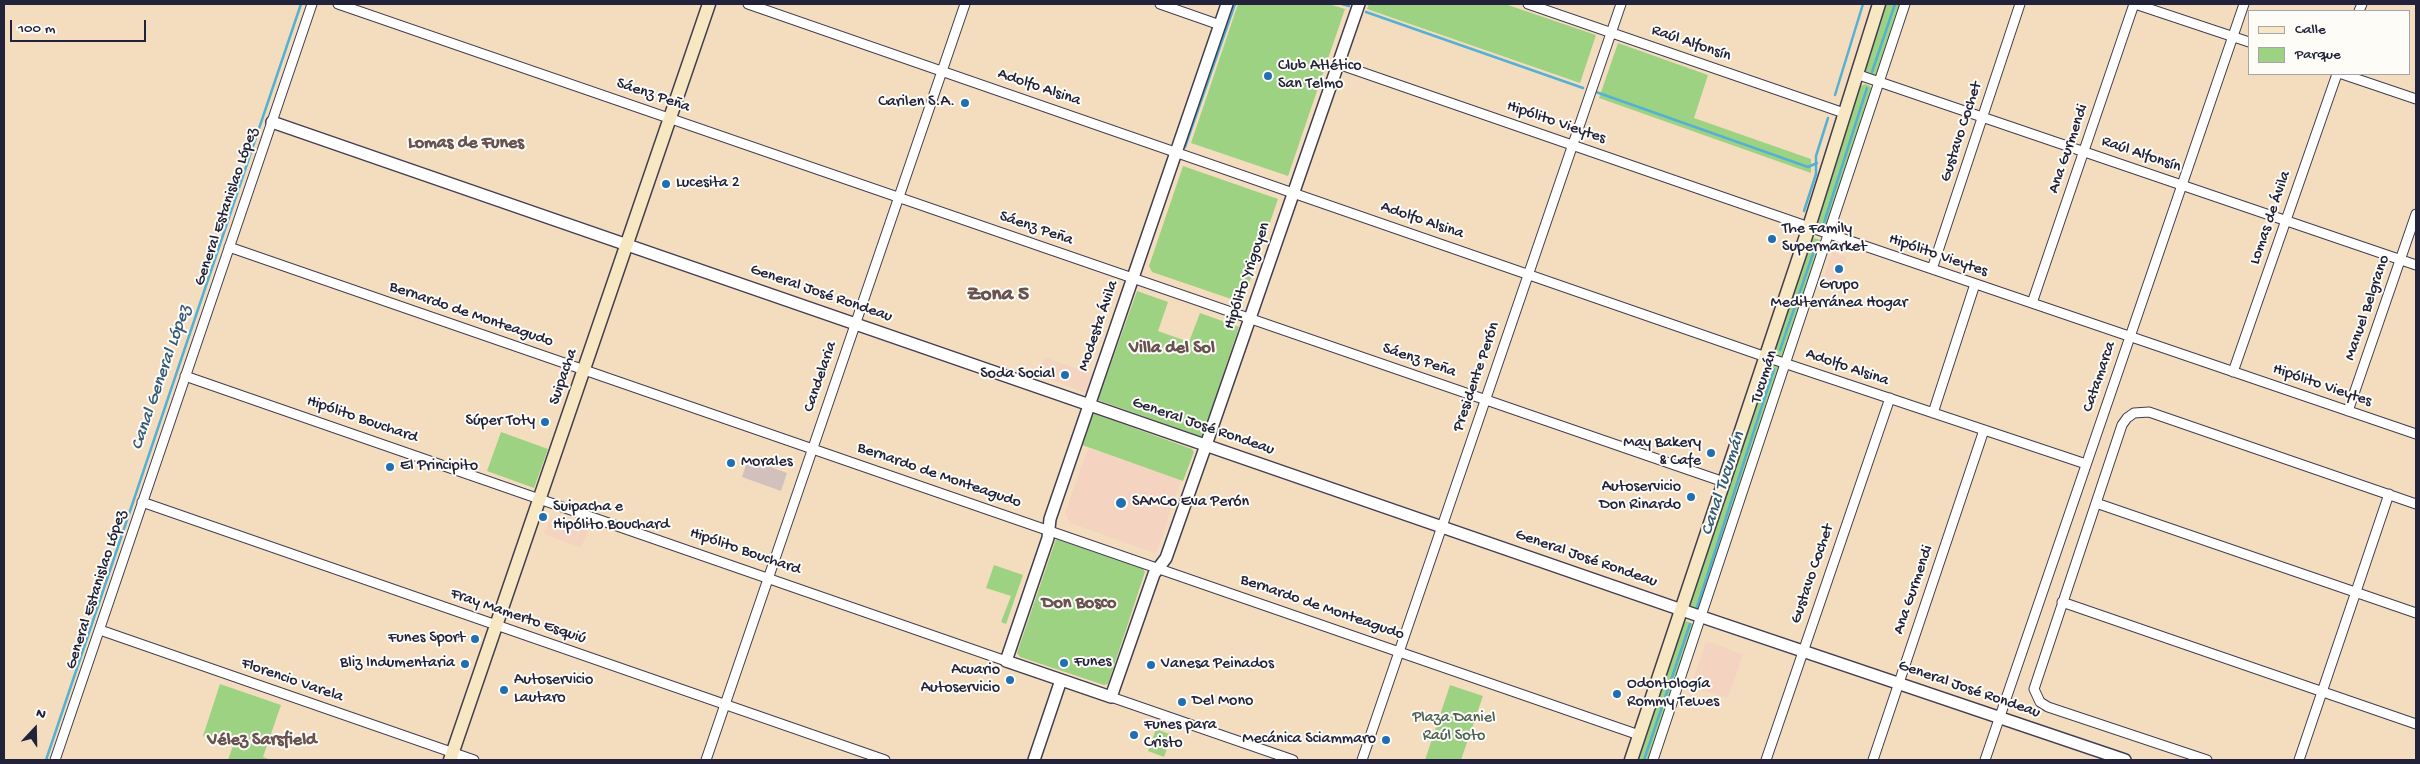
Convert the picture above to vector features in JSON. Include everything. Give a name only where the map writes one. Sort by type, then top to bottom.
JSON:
[{"type":"main road","name":"Suipacha","points":[[451,756],[709,4]]},
{"type":"main road","name":"Tucumán","points":[[1630,760],[1809,227],[1879,4]]},
{"type":"street","name":"General Estanislao López","points":[[58,759],[142,502],[312,4]]},
{"type":"street","name":"Sáenz Peña","points":[[338,4],[1724,482]]},
{"type":"street","name":"Adolfo Alsina","points":[[748,4],[1766,357],[2086,464]]},
{"type":"street","name":"Candelaria","points":[[706,760],[965,4]]},
{"type":"street","points":[[1160,4],[1220,25]]},
{"type":"street","name":"Modesta Ávila","points":[[1006,661],[1049,529],[1050,519],[1227,4]]},
{"type":"street","name":"Hipólito Yrigoyen","points":[[1111,697],[1154,574],[1166,558],[1359,4]]},
{"type":"street","name":"Raúl Alfonsín","points":[[1528,4],[1844,113]]},
{"type":"street","name":"Presidente Perón","points":[[1362,760],[1621,4]]},
{"type":"street","name":"Tucumán","points":[[1653,760],[1787,364],[1828,234],[1905,4]]},
{"type":"street","name":"Gustavo Cochet","points":[[1932,269],[2020,4]]},
{"type":"street","points":[[2135,4],[2248,42]]},
{"type":"street","name":"Ana Gurmendi","points":[[2032,303],[2135,4]]},
{"type":"street","name":"Catamarca","points":[[1985,760],[2244,4]]},
{"type":"street","name":"Hipólito Vieytes","points":[[1338,64],[1828,234],[2416,434]]},
{"type":"street","name":"Raúl Alfonsín","points":[[1856,74],[2416,265]]},
{"type":"street","name":"Lomas de Ávila","points":[[2233,372],[2337,75]]},
{"type":"street","points":[[2345,75],[2416,99]]},
{"type":"street","name":"General José Rondeau","points":[[272,122],[1681,610],[2118,759]]},
{"type":"street","name":"Manuel Belgrano","points":[[2348,411],[2416,214]]},
{"type":"street","name":"Bernardo de Monteagudo","points":[[229,247],[1399,650],[1639,735]]},
{"type":"street","points":[[1933,413],[1975,284]]},
{"type":"street","name":"Hipólito Bouchard","points":[[185,376],[1293,760]]},
{"type":"street","name":"Gustavo Cochet","points":[[1766,760],[1890,398]]},
{"type":"street","points":[[2207,760],[2048,707],[2040,702],[2034,689],[2122,425],[2127,418],[2140,411],[2416,504]]},
{"type":"street","name":"Ana Gurmendi","points":[[1873,760],[1984,430]]},
{"type":"street","points":[[2299,760],[2388,494]]},
{"type":"street","name":"Fray Mamerto Esquiú","points":[[142,502],[885,760]]},
{"type":"street","points":[[2096,503],[2416,613]]},
{"type":"street","points":[[2062,602],[2416,724]]},
{"type":"street","name":"Florencio Varela","points":[[100,630],[451,756],[474,760]]},
{"type":"street","points":[[1034,760],[1061,680]]},
{"type":"shaded area","points":[[1832,252],[1847,257],[1838,282],[1824,277]]},
{"type":"shaded area","name":"Soda Social","points":[[1045,357],[1093,375],[1086,393],[1038,375]]},
{"type":"shaded area","name":"SAMCo Eva Perón","points":[[1088,448],[1181,480],[1157,551],[1154,553],[1070,523],[1065,513]]},
{"type":"shaded area","points":[[748,459],[787,473],[781,491],[742,477]]},
{"type":"shaded area","points":[[551,517],[588,531],[581,548],[544,534]]},
{"type":"shaded area","points":[[1706,641],[1743,654],[1728,698],[1691,686]]},
{"type":"green space","name":"Club Atlético San Telmo","points":[[1238,4],[1329,4],[1345,9],[1288,176],[1191,143]]},
{"type":"green space","points":[[1369,4],[1505,4],[1596,35],[1580,83],[1367,9]]},
{"type":"green space","points":[[1883,4],[1902,4],[1877,77],[1868,76],[1864,65]]},
{"type":"green space","points":[[1618,43],[1708,75],[1694,118],[1811,159],[1811,173],[1599,98]]},
{"type":"green space","points":[[1865,84],[1870,86],[1873,92],[1826,228],[1816,225],[1859,87]]},
{"type":"green space","points":[[1183,166],[1278,199],[1244,298],[1237,301],[1152,272],[1149,266]]},
{"type":"green space","points":[[1814,238],[1821,240],[1822,245],[1784,356],[1780,357],[1776,355],[1774,348],[1810,241]]},
{"type":"green space","points":[[1137,291],[1168,302],[1158,331],[1189,342],[1200,313],[1239,327],[1202,437],[1098,400]]},
{"type":"green space","points":[[1774,364],[1780,368],[1700,609],[1696,611],[1690,607],[1689,602],[1724,506],[1729,484],[1768,370]]},
{"type":"green space","points":[[1095,414],[1192,449],[1194,452],[1183,481],[1082,445],[1092,415]]},
{"type":"green space","points":[[501,432],[548,449],[534,488],[487,471]]},
{"type":"green space","points":[[1056,539],[1143,569],[1145,572],[1108,684],[1104,685],[1020,657],[1017,653]]},
{"type":"green space","points":[[994,565],[1023,575],[1006,624],[1001,622],[1011,596],[986,588]]},
{"type":"green space","points":[[1686,621],[1693,624],[1694,627],[1649,760],[1636,760],[1683,624]]},
{"type":"green space","points":[[220,684],[281,705],[263,757],[271,760],[228,760],[233,746],[203,736]]},
{"type":"green space","name":"Plaza Daniel Raúl Soto","points":[[1450,685],[1483,696],[1461,760],[1425,760]]},
{"type":"green space","points":[[1156,729],[1172,735],[1164,757],[1148,751]]},
{"type":"waterway","name":"Canal General López","points":[[46,760],[301,4]]},
{"type":"waterway","points":[[1185,147],[1235,4]]},
{"type":"waterway","points":[[1342,4],[1349,6]]},
{"type":"waterway","name":"Canal Tucumán","points":[[1835,95],[1863,4]]},
{"type":"waterway","name":"Canal Tucumán","points":[[1872,72],[1895,4]]},
{"type":"waterway","points":[[1366,12],[1583,88]]},
{"type":"waterway","name":"Canal Tucumán","points":[[1823,226],[1867,88]]},
{"type":"waterway","points":[[1596,92],[1808,167],[1817,163]]},
{"type":"waterway","name":"Canal Tucumán","points":[[1804,211],[1816,174],[1816,156],[1828,118]]},
{"type":"waterway","name":"Canal Tucumán","points":[[1780,350],[1817,242]]},
{"type":"waterway","name":"Canal Tucumán","points":[[1697,607],[1774,369]]},
{"type":"waterway","name":"Canal Tucumán","points":[[1644,760],[1690,624]]},
{"type":"place","name":"Club Atlético San Telmo","points":[[1268,76]]},
{"type":"place","name":"Carilen S.A.","points":[[965,103]]},
{"type":"place","name":"Lucesita 2","points":[[666,184]]},
{"type":"place","name":"The Family Supermarket","points":[[1772,239]]},
{"type":"place","name":"Grupo Mediterránea Hogar","points":[[1839,269]]},
{"type":"place","name":"Soda Social","points":[[1065,375]]},
{"type":"place","name":"Súper Toty","points":[[545,422]]},
{"type":"place","name":"May Bakery & Cafe","points":[[1711,453]]},
{"type":"place","name":"Morales","points":[[731,463]]},
{"type":"place","name":"El Principito","points":[[390,467]]},
{"type":"place","name":"Autoservicio Don Rinardo","points":[[1691,497]]},
{"type":"place","name":"SAMCo Eva Perón","points":[[1121,503]]},
{"type":"place","name":"Suipacha e Hipólito Bouchard","points":[[543,517]]},
{"type":"place","name":"Funes Sport","points":[[475,639]]},
{"type":"place","name":"Funes","points":[[1064,663]]},
{"type":"place","name":"Bliz Indumentaria","points":[[465,664]]},
{"type":"place","name":"Vanesa Peinados","points":[[1151,665]]},
{"type":"place","name":"Acuario Autoservicio","points":[[1010,680]]},
{"type":"place","name":"Autoservicio Lautaro","points":[[504,690]]},
{"type":"place","name":"Odontología Rommy Tewes","points":[[1617,694]]},
{"type":"place","name":"Del Mono","points":[[1182,702]]},
{"type":"place","name":"Funes para Cristo","points":[[1134,735]]},
{"type":"place","name":"Mecánica Sciammaro","points":[[1386,740]]},
{"type":"district","name":"Lomas de Funes","points":[[466,144]]},
{"type":"district","name":"Zona 5","points":[[998,296]]},
{"type":"district","name":"Villa del Sol","points":[[1172,349]]},
{"type":"district","name":"Don Bosco","points":[[1079,604]]},
{"type":"district","name":"Vélez Sarsfield","points":[[262,741]]}]
